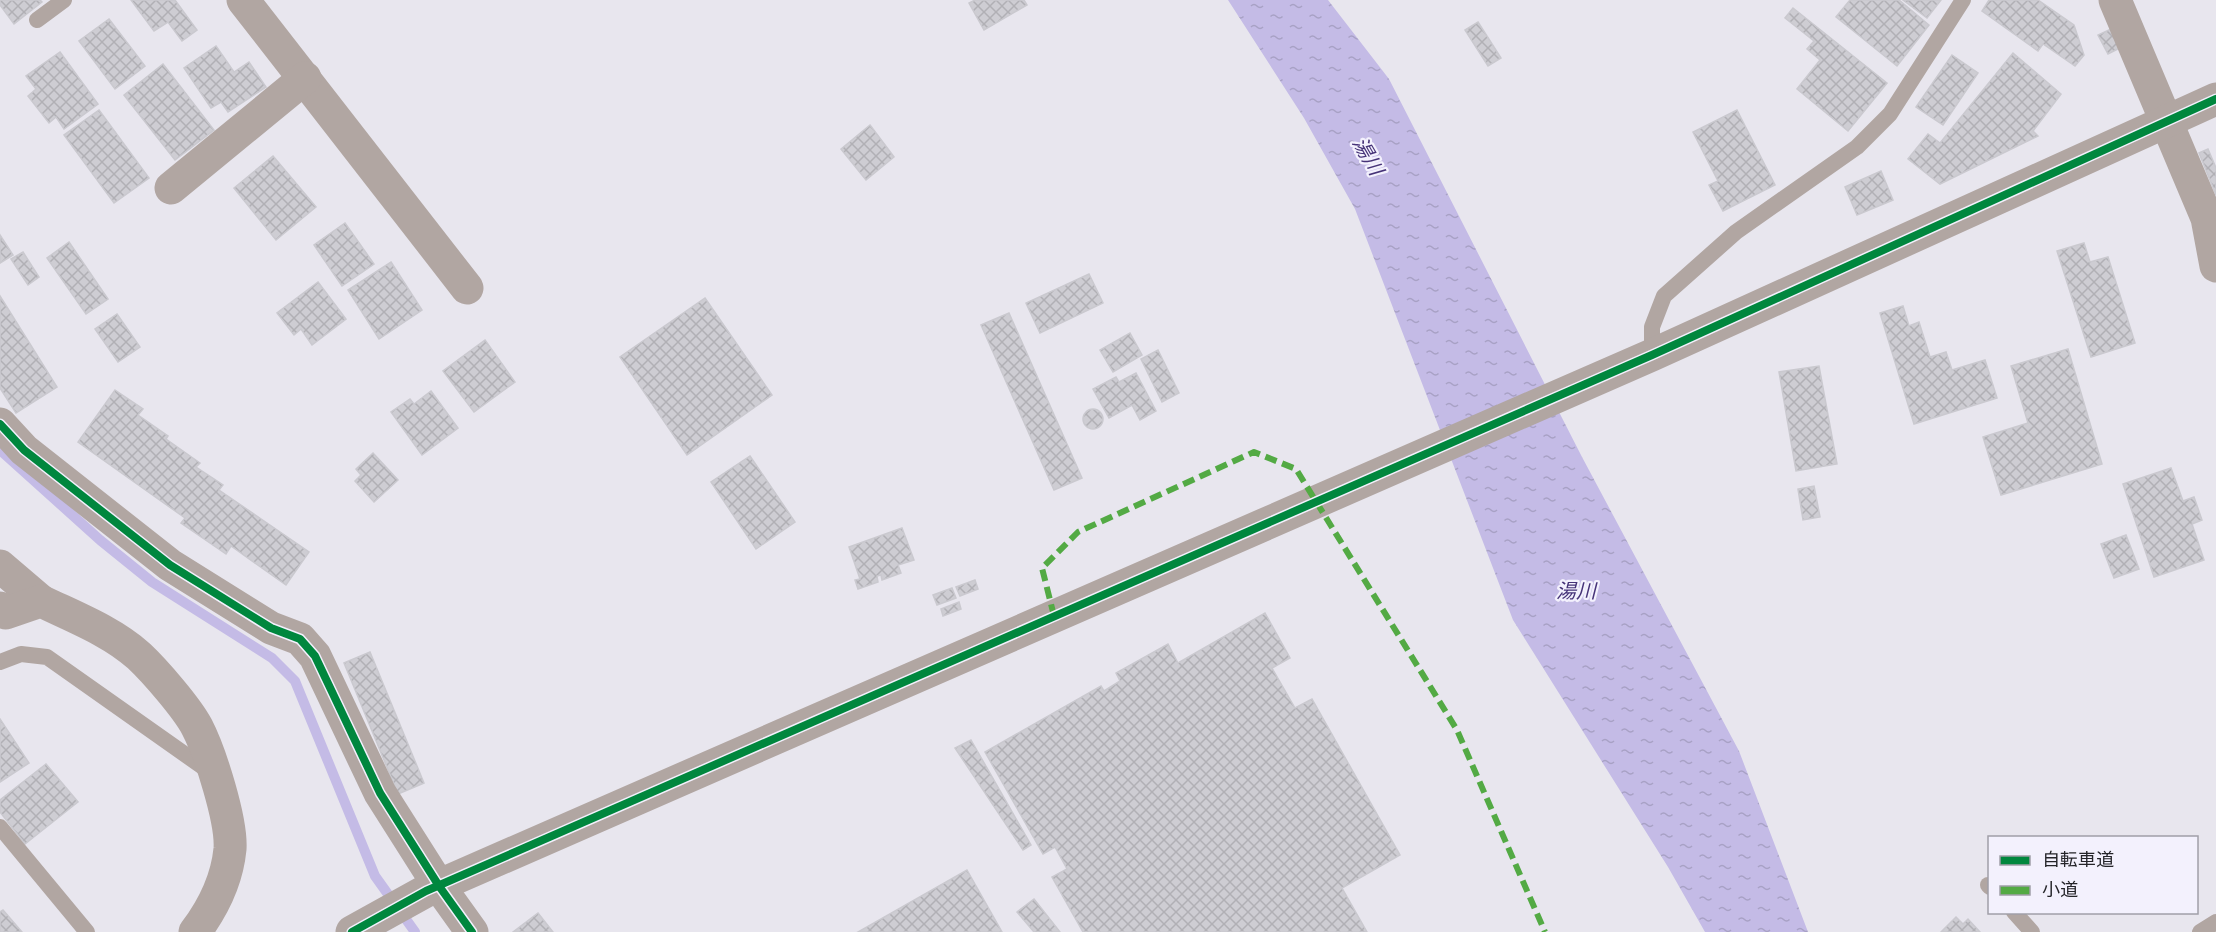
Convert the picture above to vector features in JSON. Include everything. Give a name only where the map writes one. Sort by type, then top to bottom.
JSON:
[{"type":"street","points":[[243,0],[467,288]]},
{"type":"street","points":[[2115,0],[2207,218],[2216,266]]},
{"type":"street","points":[[171,188],[305,78]]},
{"type":"street","points":[[352,932],[381,914],[432,889],[1652,355],[2216,99]]},
{"type":"street","points":[[0,424],[24,450],[170,566],[271,628],[300,639],[315,656],[380,793],[432,889],[472,932]]},
{"type":"street","points":[[0,566],[40,601],[108,633],[140,656],[196,727],[215,775],[226,815],[230,848],[224,877],[212,909],[195,932]]},
{"type":"street","points":[[0,608],[6,613],[40,601]]},
{"type":"lane","points":[[37,20],[64,0]]},
{"type":"lane","points":[[1652,355],[1652,327],[1664,296],[1736,232],[1857,147],[1890,114],[1963,0]]},
{"type":"lane","points":[[0,662],[21,654],[47,657],[215,775]]},
{"type":"lane","points":[[0,827],[87,932]]},
{"type":"lane","points":[[2016,914],[2032,932]]},
{"type":"lane","points":[[2200,932],[2216,922]]},
{"type":"water","name":"湯川","points":[[1228,0],[1328,0],[1389,79],[1582,457],[1739,751],[1808,932],[1705,932],[1668,867],[1513,620],[1355,209],[1304,118]]},
{"type":"building","points":[[0,0],[40,0],[42,2],[14,24],[0,5]]},
{"type":"building","points":[[131,0],[175,0],[197,30],[182,41],[168,22],[154,31]]},
{"type":"building","points":[[975,0],[1024,0],[1027,5],[984,30],[969,3]]},
{"type":"building","points":[[1850,0],[1899,0],[1929,25],[1897,66],[1836,17]]},
{"type":"building","points":[[1903,0],[1941,0],[1927,18]]},
{"type":"building","points":[[1989,0],[2038,0],[2074,25],[2084,55],[2075,66],[2043,44],[2038,51],[1982,11]]},
{"type":"building","points":[[1793,8],[1887,83],[1848,131],[1797,89],[1820,60],[1807,49],[1814,41],[1785,18]]},
{"type":"building","points":[[109,19],[145,66],[115,89],[79,41]]},
{"type":"building","points":[[1478,22],[1501,58],[1488,66],[1465,30]]},
{"type":"building","points":[[2111,29],[2120,48],[2108,54],[2098,35]]},
{"type":"building","points":[[216,46],[234,72],[249,62],[266,87],[228,112],[221,102],[211,108],[184,68]]},
{"type":"building","points":[[60,52],[98,104],[64,129],[56,117],[49,123],[28,96],[36,89],[26,76]]},
{"type":"building","points":[[2013,53],[2061,94],[2033,131],[2038,136],[1940,184],[1908,159],[1928,134],[1940,143]]},
{"type":"building","points":[[1952,55],[1978,73],[1943,125],[1916,107]]},
{"type":"building","points":[[163,64],[214,130],[175,160],[124,95]]},
{"type":"building","points":[[99,110],[149,178],[114,203],[64,135]]},
{"type":"building","points":[[1737,110],[1775,185],[1723,211],[1709,185],[1718,181],[1693,132]]},
{"type":"building","points":[[870,125],[894,157],[866,180],[841,149]]},
{"type":"building","points":[[2208,149],[2216,168],[2216,195],[2199,153]]},
{"type":"building","points":[[273,156],[316,207],[276,240],[234,188]]},
{"type":"building","points":[[1881,171],[1893,200],[1857,215],[1845,187]]},
{"type":"building","points":[[345,223],[374,264],[342,286],[314,245]]},
{"type":"building","points":[[0,235],[13,255],[0,263]]},
{"type":"building","points":[[69,242],[108,299],[86,314],[47,258]]},
{"type":"building","points":[[2084,243],[2090,262],[2108,257],[2135,343],[2091,357],[2057,251]]},
{"type":"building","points":[[23,252],[39,277],[28,285],[11,259]]},
{"type":"building","points":[[391,262],[422,310],[379,339],[348,290]]},
{"type":"building","points":[[1089,274],[1103,303],[1040,333],[1026,303]]},
{"type":"building","points":[[318,282],[346,319],[312,345],[301,329],[294,335],[277,313]]},
{"type":"building","points":[[0,296],[57,387],[16,413],[0,388]]},
{"type":"building","points":[[705,298],[772,395],[687,455],[620,357]]},
{"type":"building","points":[[1903,306],[1909,326],[1919,322],[1930,357],[1946,352],[1952,370],[1985,360],[1997,398],[1914,424],[1880,313]]},
{"type":"building","points":[[1009,313],[1082,478],[1054,490],[981,325]]},
{"type":"building","points":[[117,314],[140,347],[118,362],[95,329]]},
{"type":"building","points":[[1130,333],[1142,355],[1113,372],[1100,350]]},
{"type":"building","points":[[485,340],[515,382],[474,412],[443,371]]},
{"type":"building","points":[[2068,349],[2102,464],[2001,495],[1983,437],[2028,423],[2011,366]]},
{"type":"building","points":[[1158,350],[1179,393],[1162,402],[1141,359]]},
{"type":"building","points":[[1819,366],[1837,464],[1796,471],[1779,372]]},
{"type":"building","points":[[1136,373],[1156,411],[1140,420],[1132,405],[1109,418],[1093,389],[1116,377],[1119,382]]},
{"type":"building","points":[[115,390],[143,409],[138,415],[168,436],[166,439],[200,463],[196,467],[223,485],[219,490],[309,552],[286,585],[231,546],[226,554],[181,523],[185,518],[78,442]]},
{"type":"building","points":[[431,391],[458,428],[422,455],[391,412],[410,399],[414,404]]},
{"type":"building","points":[[1093,409],[1100,412],[1103,419],[1100,426],[1093,429],[1086,426],[1083,419],[1086,412]]},
{"type":"building","points":[[373,453],[398,480],[374,502],[355,481],[361,475],[356,469]]},
{"type":"building","points":[[750,456],[795,522],[756,549],[711,482]]},
{"type":"building","points":[[2171,468],[2183,501],[2194,497],[2202,520],[2192,524],[2204,560],[2154,577],[2123,484]]},
{"type":"building","points":[[1814,486],[1820,517],[1803,520],[1798,489]]},
{"type":"building","points":[[902,528],[914,560],[898,565],[901,573],[882,580],[881,575],[877,576],[878,582],[858,589],[855,580],[860,579],[849,547]]},
{"type":"building","points":[[2126,535],[2139,569],[2114,578],[2101,544]]},
{"type":"building","points":[[975,580],[978,589],[960,596],[956,587]]},
{"type":"building","points":[[952,588],[956,598],[937,605],[933,595]]},
{"type":"building","points":[[959,602],[961,609],[943,616],[941,609]]},
{"type":"building","points":[[1265,613],[1290,658],[1272,668],[1295,708],[1312,699],[1400,855],[1342,888],[1367,932],[1083,932],[1052,877],[1067,869],[1055,847],[1043,854],[985,752],[1101,686],[1104,691],[1120,681],[1116,673],[1168,644],[1178,663]]},
{"type":"building","points":[[370,652],[424,783],[398,794],[344,663]]},
{"type":"building","points":[[0,719],[29,763],[0,782]]},
{"type":"building","points":[[971,740],[1031,845],[1023,850],[955,748]]},
{"type":"building","points":[[46,764],[78,802],[25,844],[0,812],[0,800]]},
{"type":"building","points":[[967,870],[1002,932],[858,932]]},
{"type":"building","points":[[1034,899],[1060,932],[1034,932],[1017,912]]},
{"type":"building","points":[[3,910],[22,932],[0,932],[0,912]]},
{"type":"building","points":[[538,913],[553,932],[513,932]]},
{"type":"building","points":[[1956,917],[1963,924],[1968,919],[1980,932],[1941,932]]},
{"type":"waterway","points":[[0,450],[100,540],[152,582],[272,658],[295,681],[375,876],[415,932]]},
{"type":"marked path","points":[[1054,616],[1042,568],[1078,532],[1254,452],[1296,469],[1457,730],[1545,932]]},
{"type":"cycle path","points":[[352,932],[426,891],[1652,355],[2216,99]]},
{"type":"cycle path","points":[[0,424],[24,450],[170,565],[271,628],[300,639],[315,656],[380,793],[439,886],[472,932]]}]
